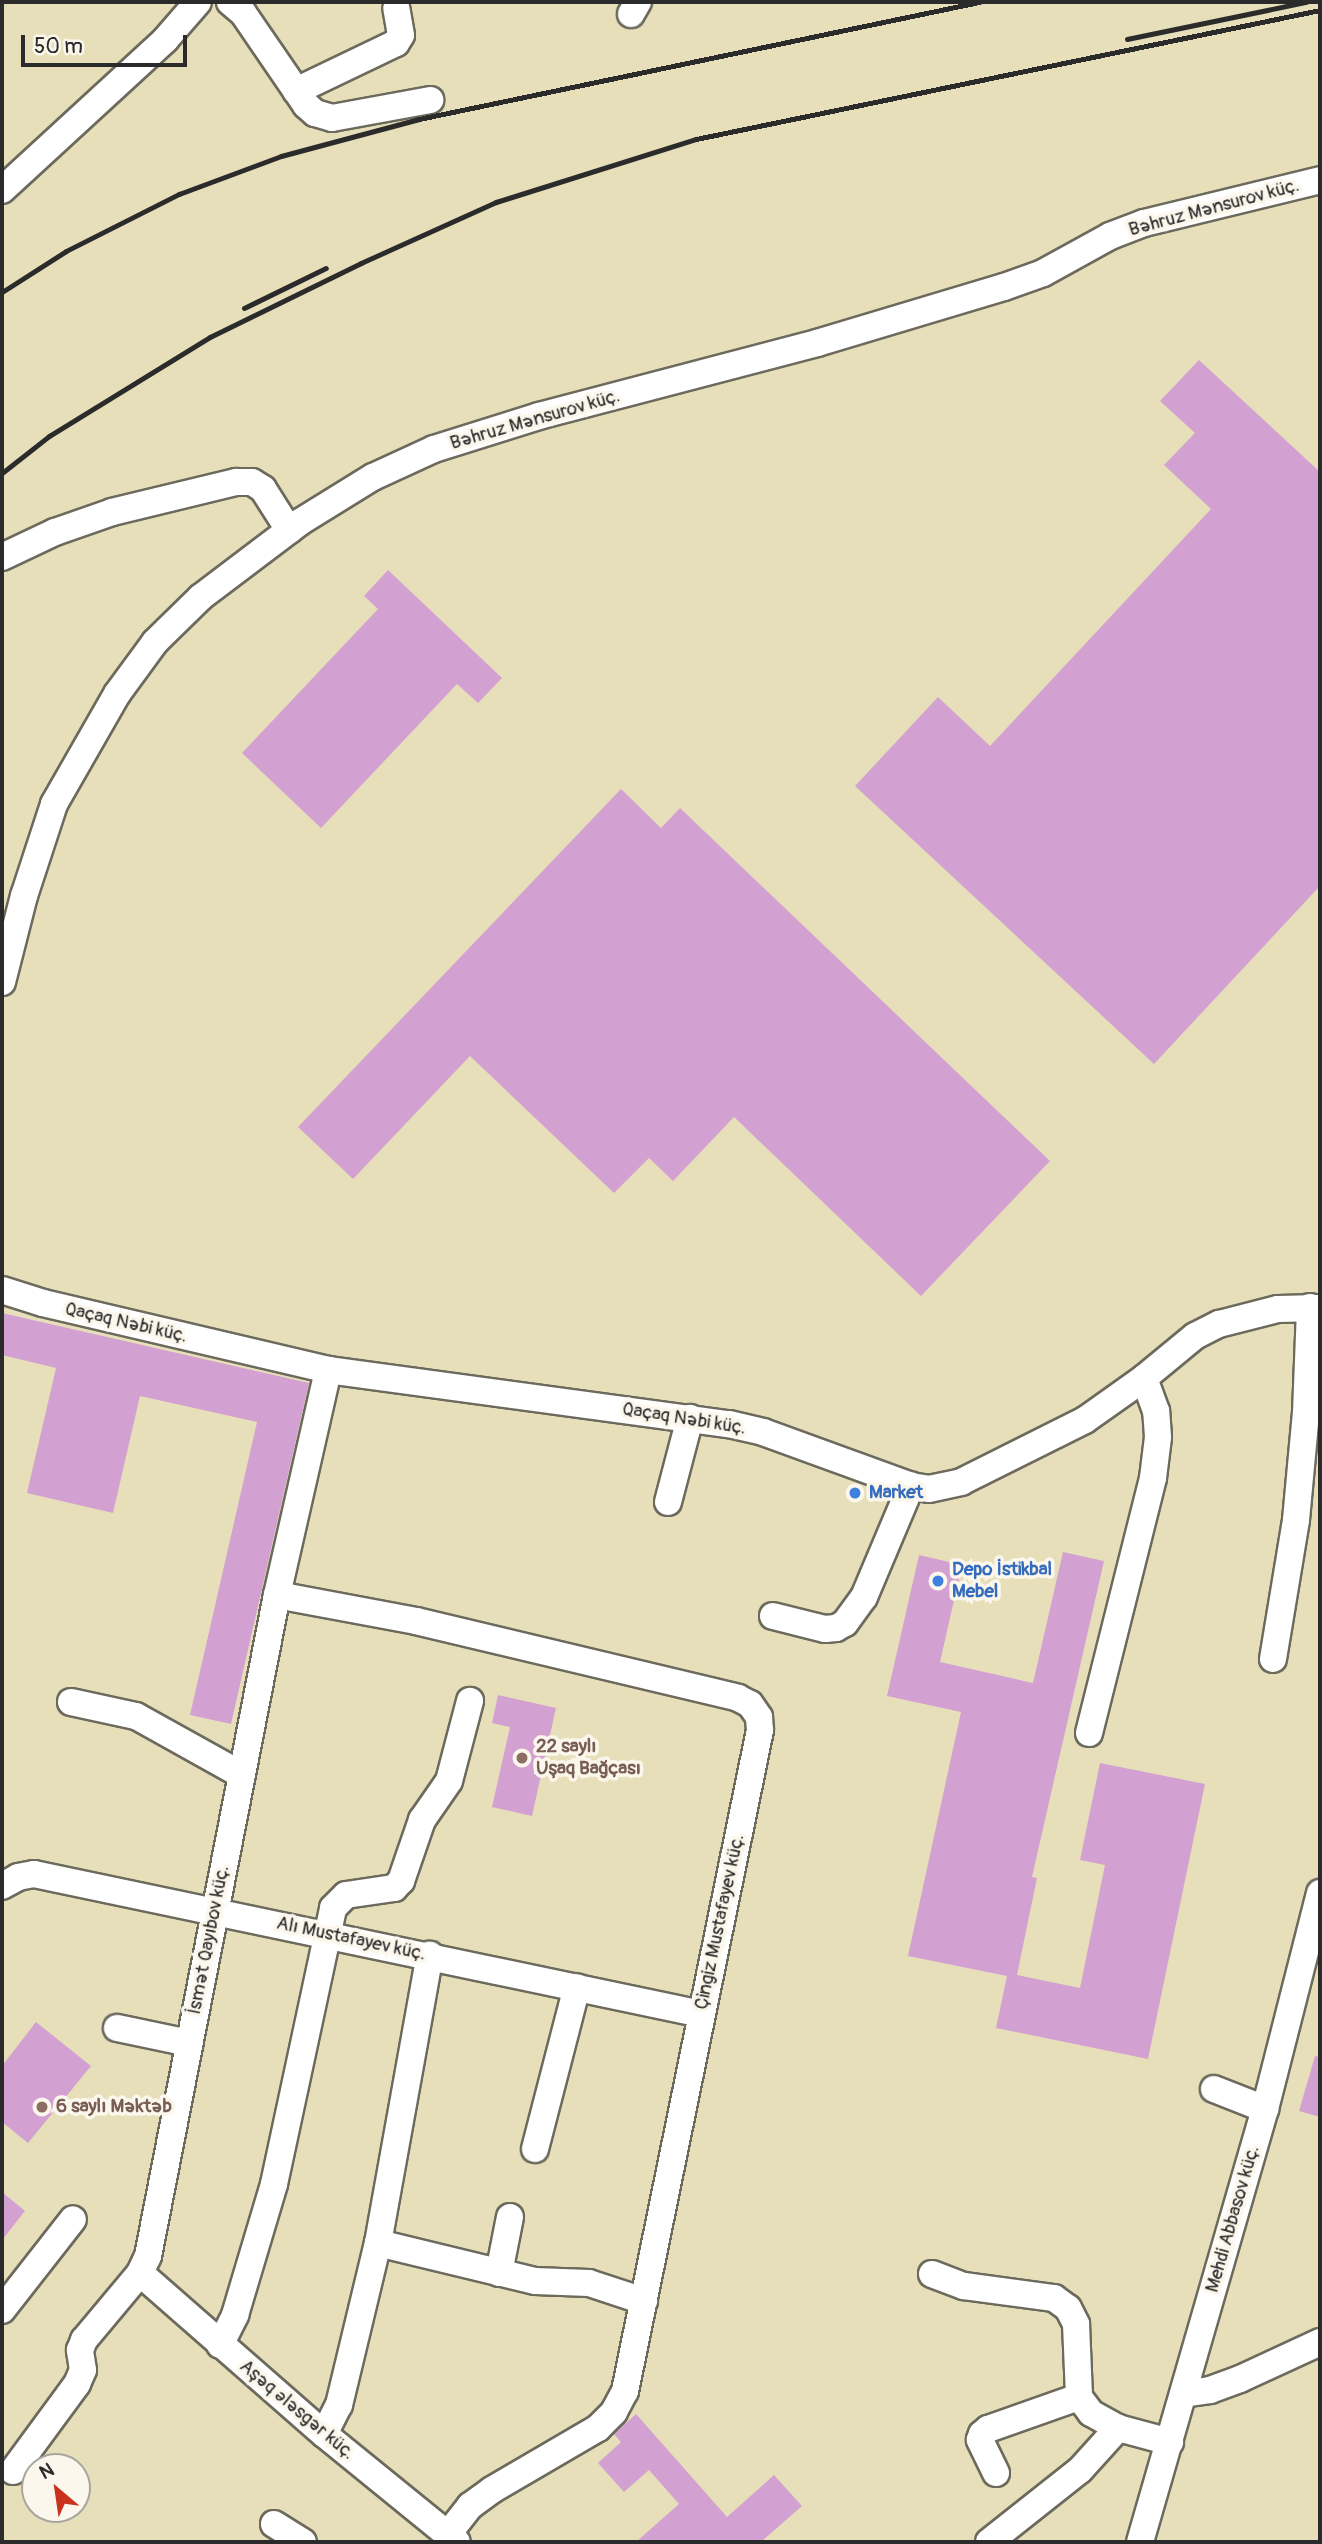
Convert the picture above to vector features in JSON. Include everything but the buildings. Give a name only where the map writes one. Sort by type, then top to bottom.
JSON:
[{"type":"street","points":[[2,190],[165,40],[198,2]]},
{"type":"street","points":[[230,2],[243,13],[296,91],[315,113],[332,118],[430,100]]},
{"type":"street","points":[[296,91],[396,43],[401,35],[396,8]]},
{"type":"street","name":"Bəhruz Mənsurov küç.","points":[[2,982],[24,895],[54,804],[117,694],[155,642],[201,597],[289,530],[373,477],[434,449],[539,416],[817,343],[1004,287],[1043,273],[1110,236],[1144,223],[1320,180]]},
{"type":"street","points":[[2,557],[55,532],[112,512],[236,482],[252,482],[263,489],[289,530]]},
{"type":"street","name":"Qaçaq Nəbi küç.","points":[[2,1290],[43,1303],[328,1370],[690,1418],[763,1432],[911,1486],[929,1489],[961,1482],[1085,1420],[1144,1378],[1195,1336],[1219,1324],[1258,1312],[1315,1308]]},
{"type":"street","points":[[1273,1659],[1296,1520],[1315,1308]]},
{"type":"street","name":"İsmət Qayıbov küç.","points":[[13,2471],[77,2384],[83,2370],[80,2350],[84,2340],[140,2273],[148,2256],[277,1595],[328,1370]]},
{"type":"street","points":[[1089,1733],[1153,1478],[1158,1437],[1156,1411],[1144,1378]]},
{"type":"street","points":[[668,1502],[690,1418]]},
{"type":"street","points":[[773,1616],[825,1629],[836,1628],[845,1623],[864,1597],[911,1486]]},
{"type":"street","name":"Çingiz Mustafayev küç.","points":[[277,1595],[534,1647],[738,1698],[750,1704],[758,1717],[760,1730],[625,2391],[614,2412],[598,2428],[492,2490],[470,2507],[453,2538]]},
{"type":"street","points":[[220,2345],[235,2315],[274,2184],[326,1935],[337,1901],[346,1895],[394,1888],[401,1881],[422,1820],[449,1781],[470,1701]]},
{"type":"street","points":[[71,1702],[136,1716],[242,1774]]},
{"type":"street","name":"Alı Mustafayev küç.","points":[[2,1886],[18,1877],[34,1874],[214,1909],[701,2014]]},
{"type":"street","name":"Mehdi Abbasov küç.","points":[[1140,2542],[1265,2109],[1320,1893]]},
{"type":"street","points":[[324,2434],[339,2405],[378,2243],[430,1955]]},
{"type":"street","points":[[535,2149],[577,1987]]},
{"type":"street","points":[[117,2028],[189,2043]]},
{"type":"street","points":[[1213,2089],[1265,2109]]},
{"type":"street","points":[[499,2273],[510,2217]]},
{"type":"street","points":[[2,2310],[73,2219]]},
{"type":"street","points":[[378,2243],[535,2281],[589,2283],[644,2301]]},
{"type":"street","name":"Aşəq Ələsgər küç.","points":[[140,2273],[324,2434],[453,2538]]},
{"type":"street","points":[[932,2274],[972,2288],[1054,2298],[1068,2308],[1076,2323],[1079,2397],[1091,2413],[1118,2428],[1170,2442]]},
{"type":"street","points":[[1183,2394],[1210,2390],[1240,2379],[1320,2342]]},
{"type":"street","points":[[996,2473],[980,2440],[982,2434],[989,2428],[1079,2397]]},
{"type":"street","points":[[989,2542],[1080,2470],[1118,2428]]},
{"type":"street","points":[[274,2524],[303,2542]]},
{"type":"railway","points":[[2,292],[66,251],[179,194],[281,156],[419,119],[979,2]]},
{"type":"railway","points":[[1127,39],[1306,2]]},
{"type":"railway","points":[[2,473],[49,436],[210,337],[361,263],[496,202],[696,139],[1320,10]]},
{"type":"railway","points":[[244,308],[326,268]]},
{"type":"place","name":"Market","points":[[855,1493]]},
{"type":"place","name":"Depo İstikbal Mebel","points":[[938,1581]]},
{"type":"place","name":"22 saylı Uşaq Bağçası","points":[[522,1758]]},
{"type":"place","name":"6 saylı Məktəb","points":[[42,2107]]}]
